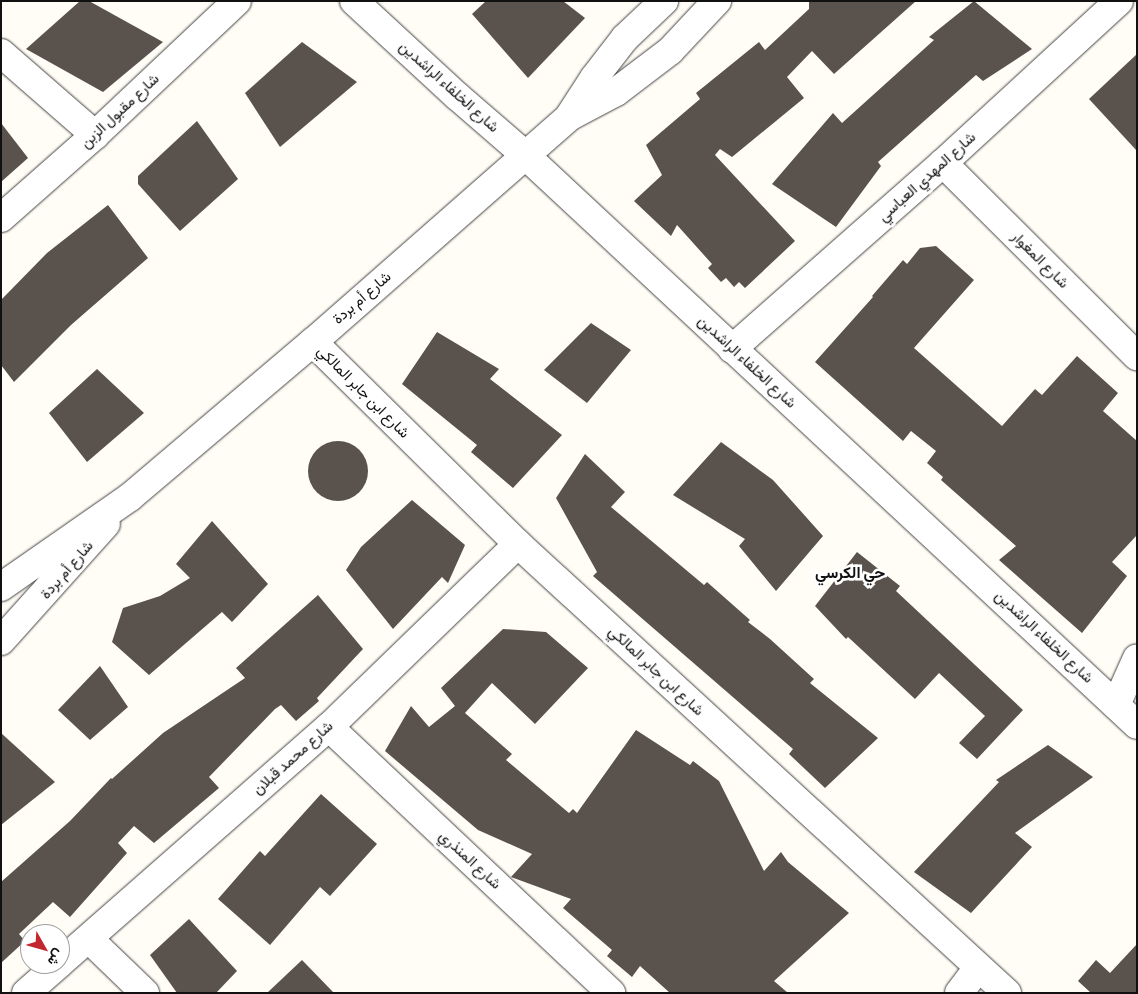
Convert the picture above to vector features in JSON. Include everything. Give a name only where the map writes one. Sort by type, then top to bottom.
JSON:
[{"type":"street","name":"شارع مقبول الزبن","points":[[1,218],[95,135],[237,1]]},
{"type":"street","name":"شارع الخلفاء الراشدين","points":[[354,1],[457,96],[525,155],[1137,725]]},
{"type":"street","name":"شارع أم بردة","points":[[570,116],[594,78],[625,38],[664,1]]},
{"type":"street","name":"شارع أم بردة","points":[[1,588],[130,496],[313,342],[570,116],[616,92],[670,52],[717,1]]},
{"type":"street","name":"شارع المهدي العباسي","points":[[732,349],[943,163],[1119,1]]},
{"type":"street","points":[[1,53],[95,135]]},
{"type":"street","name":"شارع المغوار","points":[[943,163],[1137,356]]},
{"type":"street","name":"شارع ابن جابر المالكي","points":[[313,342],[518,544],[1006,993]]},
{"type":"street","name":"شارع أم بردة","points":[[1,641],[130,496]]},
{"type":"street","name":"شارع محمد قبلان","points":[[70,955],[329,727],[518,544]]},
{"type":"street","points":[[1116,705],[1137,658]]},
{"type":"street","name":"شارع المنذري","points":[[329,727],[611,993]]},
{"type":"street","points":[[89,939],[145,993]]},
{"type":"street","points":[[959,993],[978,968]]},
{"type":"street","name":"شارع محمد قبلان","points":[[26,993],[48,974]]},
{"type":"building","points":[[80,1],[89,1],[163,42],[103,92],[26,49]]},
{"type":"building","points":[[486,1],[563,1],[585,18],[528,78],[472,14]]},
{"type":"building","points":[[809,1],[916,1],[834,74],[812,51],[787,77],[804,98],[732,157],[720,149],[715,155],[795,241],[745,288],[739,282],[734,287],[726,278],[721,282],[708,268],[712,264],[677,225],[671,236],[634,201],[662,175],[646,145],[700,99],[696,93],[759,42],[765,50],[809,9]]},
{"type":"building","points":[[974,1],[1032,49],[983,81],[976,75],[878,162],[881,166],[836,227],[772,184],[833,113],[842,123],[934,40],[929,37]]},
{"type":"building","points":[[302,42],[357,82],[280,147],[245,93]]},
{"type":"building","points":[[1137,54],[1137,151],[1089,99]]},
{"type":"building","points":[[197,121],[238,179],[180,231],[138,184],[138,176]]},
{"type":"building","points":[[1,123],[28,158],[1,182]]},
{"type":"building","points":[[108,205],[148,258],[71,325],[14,382],[1,365],[1,300],[47,253]]},
{"type":"building","points":[[936,246],[974,280],[914,348],[1002,426],[1035,389],[1042,395],[1077,356],[1118,393],[1103,411],[1137,441],[1137,535],[1112,562],[1127,576],[1082,633],[999,560],[1016,546],[941,480],[943,477],[927,463],[936,451],[911,431],[903,441],[815,362],[903,260],[907,264],[920,248]]},
{"type":"building","points":[[591,323],[631,350],[587,403],[544,370]]},
{"type":"building","points":[[437,332],[499,369],[490,379],[562,435],[513,488],[471,452],[477,445],[402,384]]},
{"type":"building","points":[[97,369],[144,413],[87,462],[49,413]]},
{"type":"building","points":[[338,441],[350,443],[363,454],[368,471],[366,483],[355,496],[338,501],[326,499],[313,488],[308,471],[310,459],[321,446]]},
{"type":"building","points":[[721,442],[773,480],[823,536],[776,591],[739,546],[745,539],[673,495]]},
{"type":"building","points":[[585,454],[625,492],[611,507],[704,585],[707,582],[750,620],[748,622],[770,639],[814,679],[810,683],[878,738],[825,788],[789,754],[793,749],[593,576],[597,572],[556,498]]},
{"type":"building","points":[[412,500],[465,545],[448,583],[442,577],[393,629],[346,570],[361,547]]},
{"type":"building","points":[[212,521],[268,584],[232,622],[222,612],[149,675],[112,642],[123,608],[160,596],[190,578],[176,564]]},
{"type":"building","points":[[857,552],[900,586],[896,591],[1023,710],[977,759],[959,743],[985,716],[939,673],[915,699],[848,637],[846,639],[815,606]]},
{"type":"building","points":[[318,595],[363,649],[317,698],[319,701],[296,721],[281,705],[275,709],[209,777],[219,788],[154,843],[134,826],[118,843],[127,853],[70,917],[53,902],[30,924],[20,924],[20,946],[1,963],[1,882],[70,821],[111,778],[163,733],[245,678],[236,668]]},
{"type":"building","points":[[503,629],[546,632],[588,668],[535,724],[492,683],[465,713],[512,754],[506,760],[569,813],[573,809],[577,813],[636,730],[690,765],[693,761],[719,781],[764,871],[781,852],[788,862],[849,913],[774,981],[788,993],[670,993],[640,966],[632,977],[607,956],[612,950],[563,908],[571,899],[511,877],[532,854],[478,830],[385,751],[411,706],[429,727],[455,706],[441,688]]},
{"type":"building","points":[[100,666],[128,707],[90,740],[58,710]]},
{"type":"building","points":[[1,733],[55,782],[1,825]]},
{"type":"building","points":[[1048,745],[1093,777],[1015,833],[1032,847],[971,913],[914,872],[999,782],[996,780]]},
{"type":"building","points":[[321,794],[377,844],[330,896],[320,887],[270,945],[218,899],[260,851],[265,856]]},
{"type":"building","points":[[189,919],[237,971],[216,993],[177,993],[150,955]]},
{"type":"building","points":[[1137,944],[1137,993],[1091,993],[1078,981],[1096,960],[1110,973]]},
{"type":"building","points":[[302,960],[334,993],[267,993]]},
{"type":"district","name":"حي الكرسي","points":[[850,573]]}]
